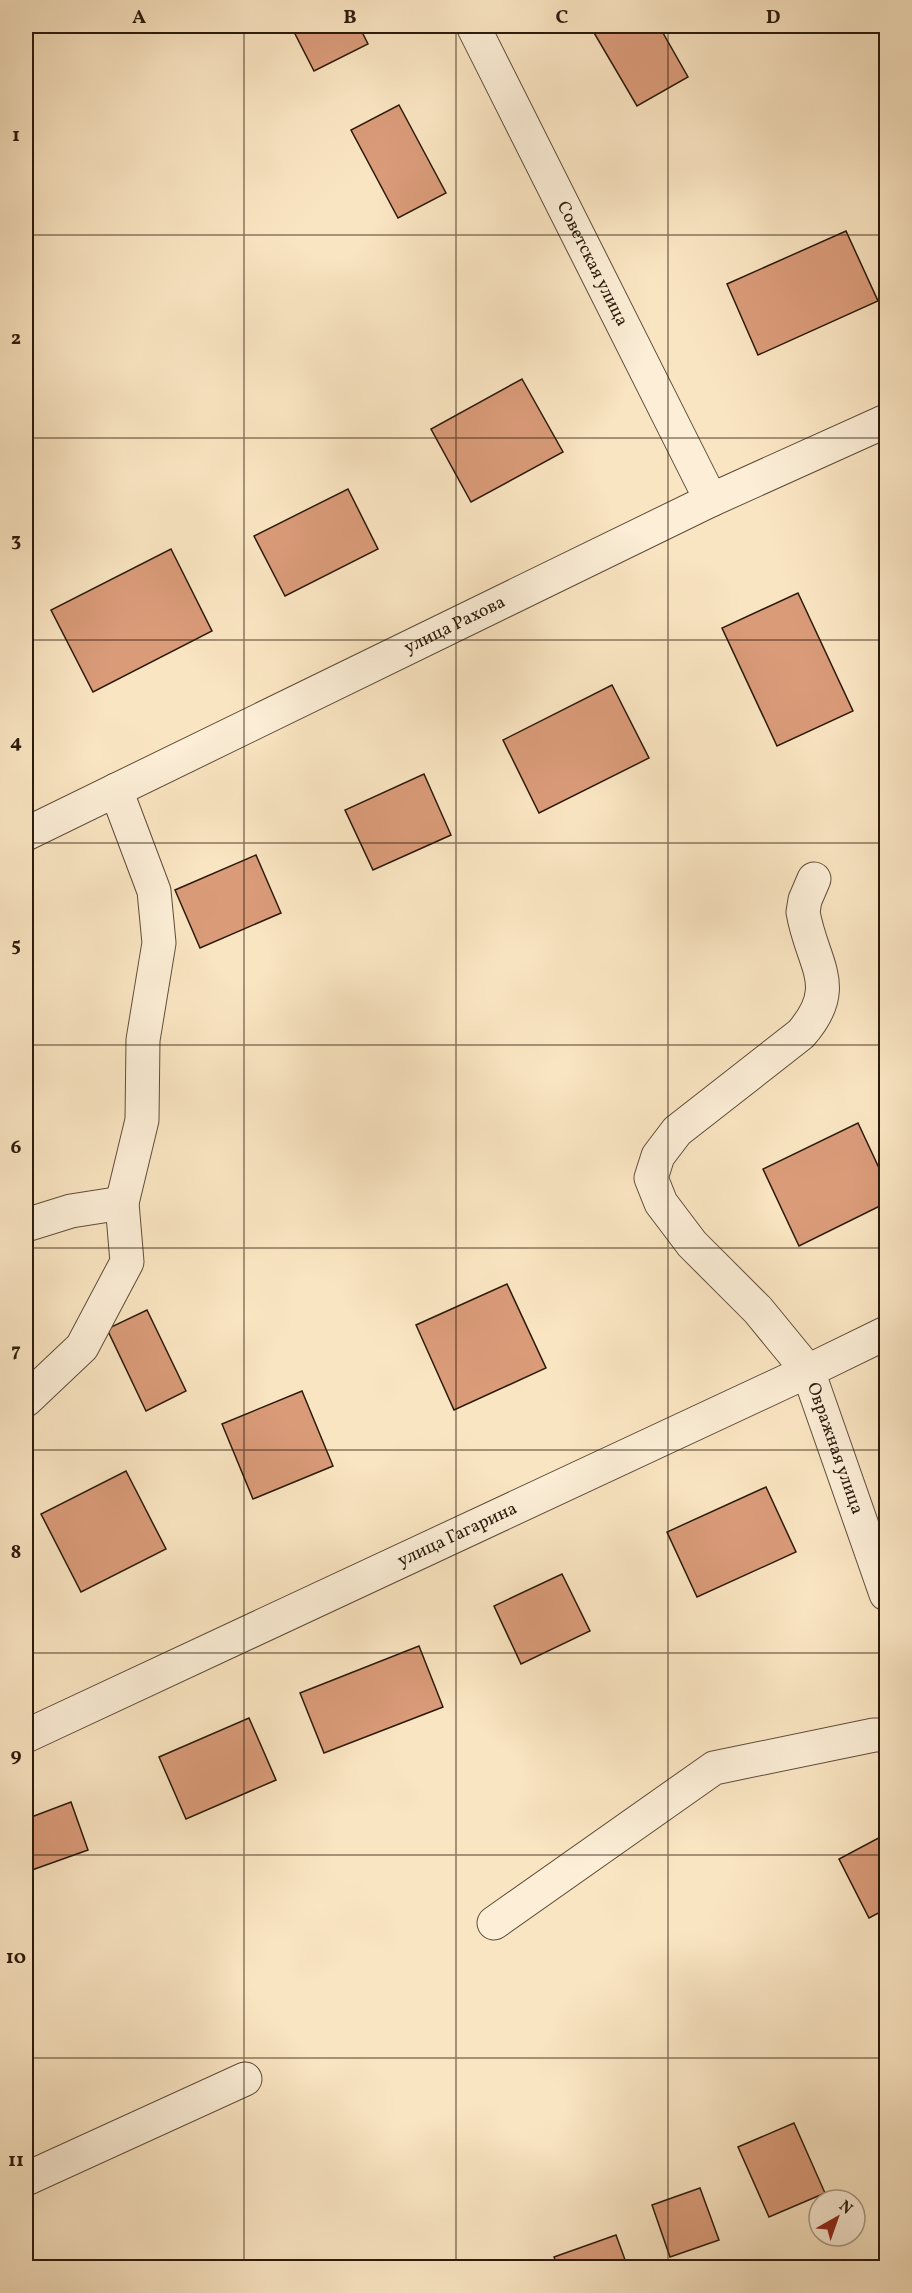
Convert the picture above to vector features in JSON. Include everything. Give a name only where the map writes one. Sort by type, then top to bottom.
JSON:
[{"type":"street","name":"Советская улица","points":[[473,26],[711,500]]},
{"type":"street","name":"улица Рахова","points":[[26,834],[711,500],[886,421]]},
{"type":"street","points":[[26,1400],[82,1347],[126,1262],[122,1203],[142,1120],[143,1040],[159,943],[154,891],[116,790]]},
{"type":"street","points":[[808,1371],[758,1310],[692,1244],[661,1203],[651,1178],[658,1156],[677,1131],[801,1034],[815,1018],[821,1005],[823,987],[803,912],[805,900],[814,879]]},
{"type":"street","points":[[26,1225],[70,1211],[122,1203]]},
{"type":"street","name":"улица Гагарина","points":[[26,1736],[886,1333]]},
{"type":"street","name":"Овражная улица","points":[[808,1371],[886,1594]]},
{"type":"street","points":[[494,1923],[714,1768],[874,1735],[886,1735]]},
{"type":"street","points":[[26,2179],[245,2079]]},
{"type":"building","points":[[291,26],[359,26],[368,44],[314,71]]},
{"type":"building","points":[[590,26],[659,26],[688,77],[637,106]]},
{"type":"building","points":[[399,105],[446,193],[398,218],[351,130]]},
{"type":"building","points":[[846,231],[878,301],[758,355],[727,284]]},
{"type":"building","points":[[522,379],[563,452],[471,502],[431,429]]},
{"type":"building","points":[[348,489],[378,549],[285,596],[254,536]]},
{"type":"building","points":[[171,549],[212,631],[93,692],[51,610]]},
{"type":"building","points":[[798,593],[853,711],[777,746],[722,628]]},
{"type":"building","points":[[612,685],[649,758],[539,813],[503,740]]},
{"type":"building","points":[[424,774],[451,835],[373,870],[345,810]]},
{"type":"building","points":[[256,855],[281,913],[200,948],[175,890]]},
{"type":"building","points":[[858,1123],[886,1183],[886,1203],[799,1246],[763,1169]]},
{"type":"building","points":[[507,1284],[546,1368],[454,1410],[416,1325]]},
{"type":"building","points":[[147,1310],[186,1391],[146,1411],[107,1329]]},
{"type":"building","points":[[302,1391],[333,1466],[253,1499],[222,1424]]},
{"type":"building","points":[[126,1471],[166,1549],[81,1592],[41,1514]]},
{"type":"building","points":[[766,1487],[796,1552],[697,1597],[667,1532]]},
{"type":"building","points":[[562,1574],[590,1631],[521,1664],[494,1606]]},
{"type":"building","points":[[419,1646],[443,1707],[324,1753],[300,1693]]},
{"type":"building","points":[[249,1718],[276,1780],[186,1819],[159,1757]]},
{"type":"building","points":[[71,1802],[88,1850],[32,1870],[26,1853],[26,1819]]},
{"type":"building","points":[[886,1834],[886,1909],[869,1918],[839,1859]]},
{"type":"building","points":[[794,2123],[823,2188],[807,2188],[807,2201],[769,2217],[738,2147]]},
{"type":"building","points":[[700,2188],[719,2240],[670,2257],[652,2205]]},
{"type":"building","points":[[616,2235],[628,2268],[558,2268],[554,2257]]}]
